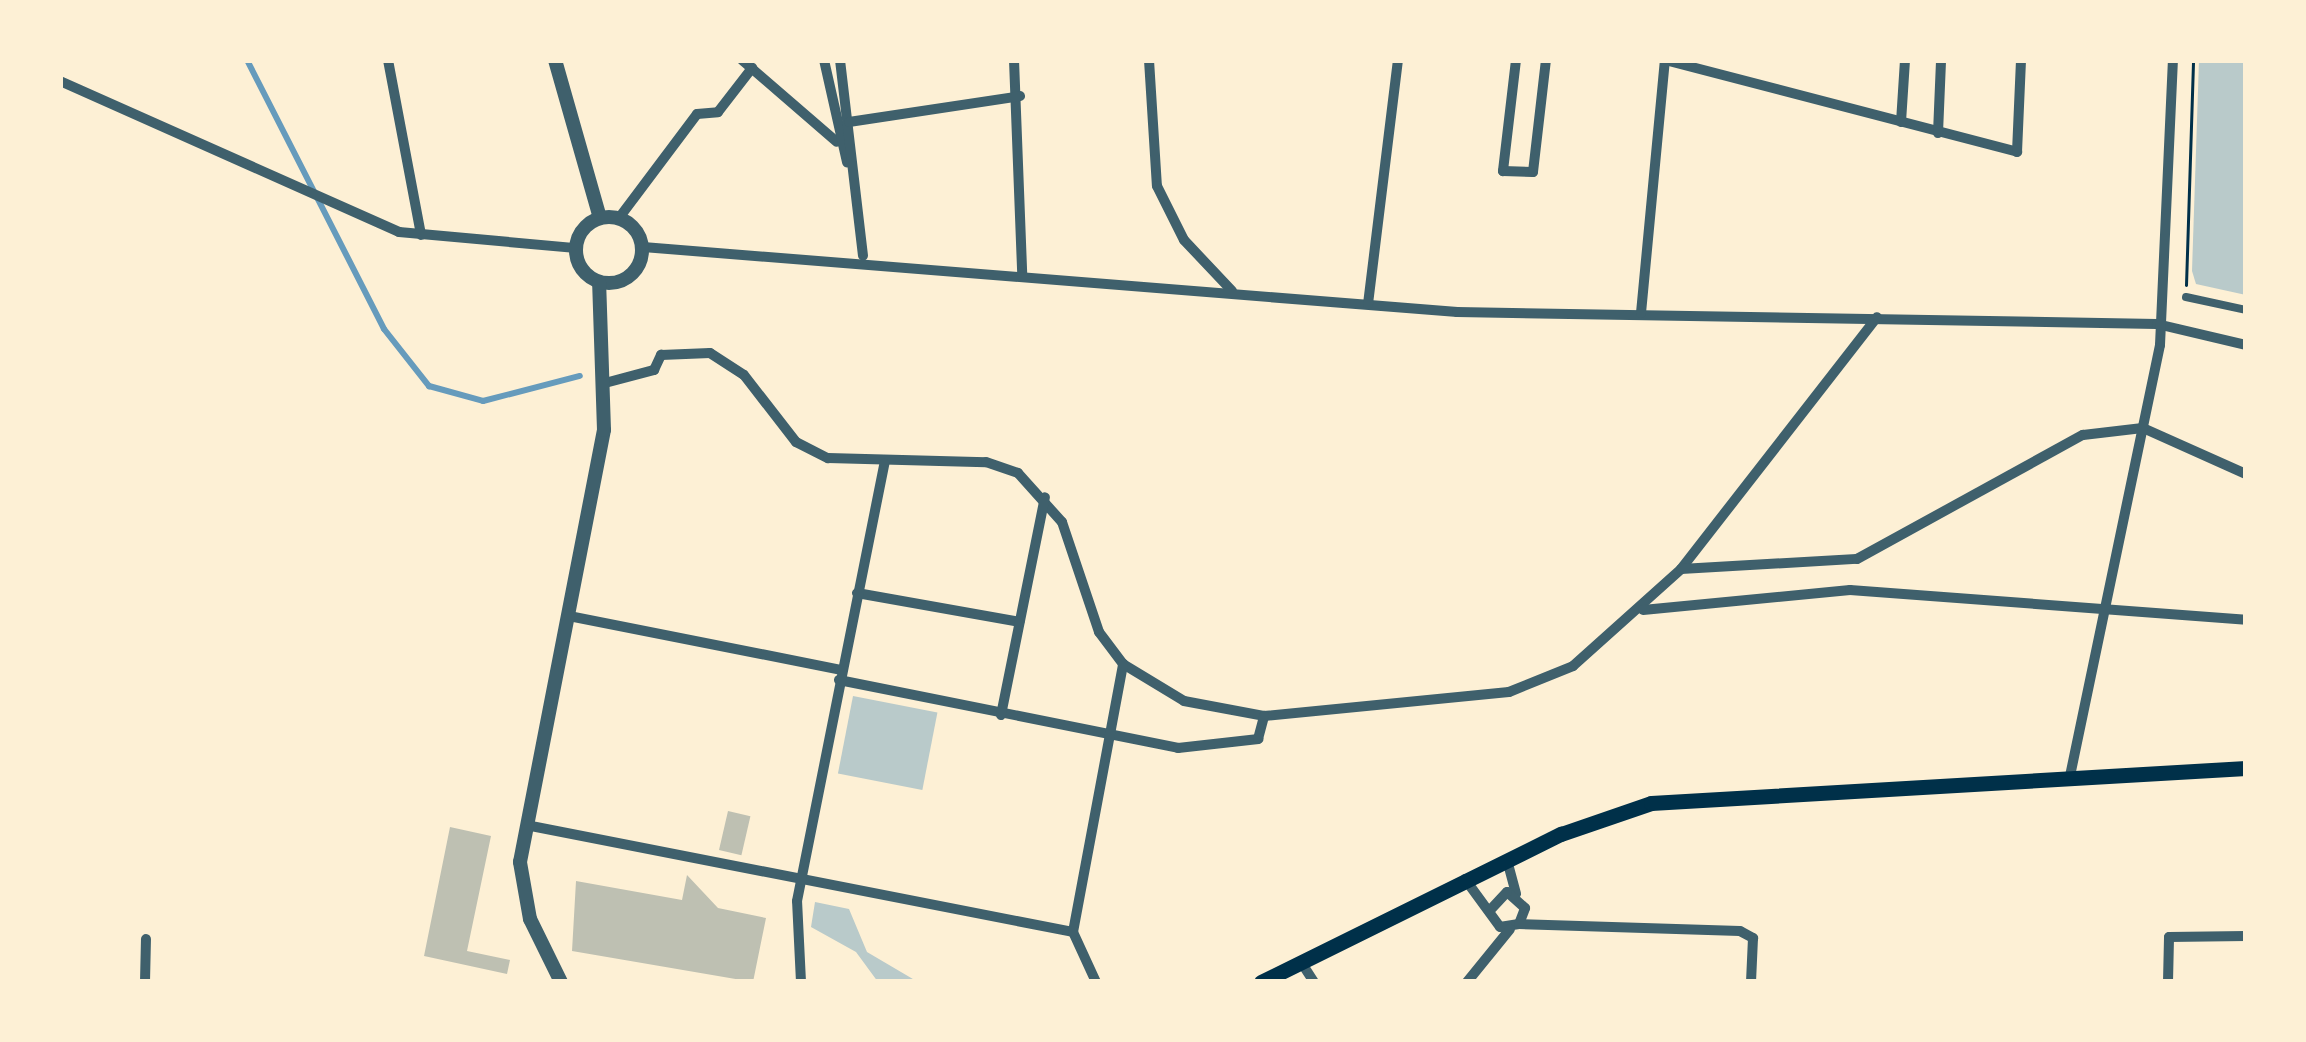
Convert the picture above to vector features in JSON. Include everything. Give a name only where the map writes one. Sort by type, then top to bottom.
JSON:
[{"type":"main road","points":[[1262,982],[1465,879],[1651,803],[2246,768]]},
{"type":"street","points":[[388,60],[421,235]]},
{"type":"street","points":[[555,60],[600,218]]},
{"type":"street","points":[[824,60],[837,142],[848,165]]},
{"type":"street","points":[[839,60],[862,256]]},
{"type":"street","points":[[1014,60],[1020,96],[1022,273]]},
{"type":"street","points":[[1149,60],[1157,186],[1184,240],[1234,293]]},
{"type":"street","points":[[1368,304],[1398,60]]},
{"type":"street","points":[[1516,60],[1503,171],[1533,172],[1546,60]]},
{"type":"street","points":[[1641,314],[1664,60],[2017,152],[2021,60]]},
{"type":"street","points":[[1901,122],[1905,60]]},
{"type":"street","points":[[1938,133],[1941,60]]},
{"type":"street","points":[[2069,776],[2143,428],[2157,324],[2173,60]]},
{"type":"street","points":[[619,218],[697,114],[718,112],[747,64],[837,142]]},
{"type":"street","points":[[60,80],[296,190],[421,235],[576,248]]},
{"type":"street","points":[[849,122],[1020,96]]},
{"type":"street","points":[[576,248],[600,218]]},
{"type":"street","points":[[600,218],[619,218]]},
{"type":"street","points":[[619,218],[643,247],[862,256],[1368,304],[2157,324],[2246,345]]},
{"type":"street","points":[[599,282],[631,276],[643,247]]},
{"type":"street","points":[[561,982],[524,901],[526,825],[569,616],[605,383],[599,282],[576,248]]},
{"type":"street","points":[[2186,297],[2246,310]]},
{"type":"street","points":[[605,383],[654,370],[661,355],[722,357],[796,442],[884,464],[986,462],[1045,497],[1099,632],[1123,664],[1184,701],[1264,716],[1536,685],[1643,610],[1681,568],[1876,317]]},
{"type":"street","points":[[1681,568],[1857,559],[2053,444],[2143,428],[2246,474]]},
{"type":"street","points":[[801,982],[791,937],[884,464]]},
{"type":"street","points":[[1000,715],[1045,497]]},
{"type":"street","points":[[1643,610],[1850,590],[2246,620]]},
{"type":"street","points":[[857,593],[1019,622]]},
{"type":"street","points":[[569,616],[1111,740],[1178,748],[1258,739],[1264,716]]},
{"type":"street","points":[[1096,982],[1072,932],[1123,664]]},
{"type":"street","points":[[526,825],[1072,932]]},
{"type":"street","points":[[1507,860],[1518,923]]},
{"type":"street","points":[[1465,879],[1491,916],[1518,923],[1753,938],[1751,982]]},
{"type":"street","points":[[1494,940],[1491,916],[1497,895],[1516,894]]},
{"type":"street","points":[[1467,982],[1494,940],[1518,923]]},
{"type":"street","points":[[2168,982],[2169,937],[2246,936]]},
{"type":"street","points":[[145,982],[146,939]]},
{"type":"street","points":[[1301,962],[1314,982]]},
{"type":"path","points":[[2186,297],[2193,60]]},
{"type":"shaded area","points":[[2199,60],[2246,60],[2246,295],[2196,284],[2192,271]]},
{"type":"shaded area","points":[[853,696],[937,712],[922,790],[838,774]]},
{"type":"shaded area","points":[[815,902],[849,909],[867,952],[918,982],[878,982],[856,952],[811,927]]},
{"type":"building","points":[[728,811],[750,816],[741,855],[719,850]]},
{"type":"building","points":[[450,827],[491,836],[467,951],[510,960],[507,974],[424,956]]},
{"type":"building","points":[[687,875],[718,908],[766,918],[753,982],[572,951],[576,881],[682,900]]},
{"type":"waterway","points":[[247,60],[384,329],[429,386],[483,401],[580,376]]}]
